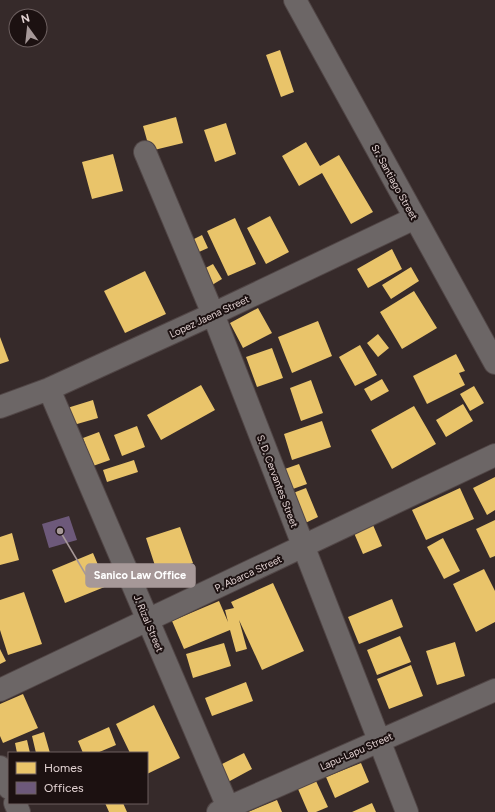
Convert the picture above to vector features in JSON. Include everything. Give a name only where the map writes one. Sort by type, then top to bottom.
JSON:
[{"type":"street","name":"Sr. Santiago Street","points":[[295,0],[495,363]]},
{"type":"street","name":"S. D. Cervantes Street","points":[[145,152],[213,314],[407,812]]},
{"type":"street","name":"Lopez Jaena Street","points":[[0,407],[49,389],[213,314],[415,218]]},
{"type":"street","name":"J. Rizal Street","points":[[49,389],[148,621],[225,810]]},
{"type":"street","name":"P. Abarca Street","points":[[0,690],[495,455]]},
{"type":"street","name":"Lapu-Lapu Street","points":[[225,810],[495,690]]},
{"type":"street","points":[[0,767],[8,786]]},
{"type":"building: Homes","points":[[280,50],[294,92],[281,97],[266,55]]},
{"type":"building: Homes","points":[[176,117],[183,143],[150,151],[143,126]]},
{"type":"building: Homes","points":[[226,123],[236,154],[215,162],[204,130]]},
{"type":"building: Homes","points":[[306,142],[320,166],[339,155],[373,212],[351,224],[322,173],[299,186],[282,156]]},
{"type":"building: Homes","points":[[113,154],[123,191],[92,199],[82,162]]},
{"type":"building: Homes","points":[[270,216],[289,252],[266,264],[247,228]]},
{"type":"building: Homes","points":[[235,218],[256,264],[228,276],[207,231]]},
{"type":"building: Homes","points":[[202,235],[208,248],[192,255],[186,243]]},
{"type":"building: Homes","points":[[392,249],[402,269],[368,288],[357,269]]},
{"type":"building: Homes","points":[[213,264],[222,279],[207,288],[198,272]]},
{"type":"building: Homes","points":[[411,267],[419,281],[391,299],[382,285]]},
{"type":"building: Homes","points":[[145,271],[166,314],[125,333],[104,291]]},
{"type":"building: Homes","points":[[414,291],[437,328],[402,349],[380,312]]},
{"type":"building: Homes","points":[[258,308],[272,333],[243,348],[230,323]]},
{"type":"building: Homes","points":[[318,321],[332,356],[292,373],[278,337]]},
{"type":"building: Homes","points":[[378,334],[389,348],[378,357],[367,343]]},
{"type":"building: Homes","points":[[0,337],[9,361],[0,364]]},
{"type":"building: Homes","points":[[360,345],[377,375],[355,386],[339,357]]},
{"type":"building: Homes","points":[[272,348],[283,378],[257,387],[246,357]]},
{"type":"building: Homes","points":[[456,354],[465,371],[459,373],[465,385],[427,404],[413,376]]},
{"type":"building: Homes","points":[[382,379],[389,391],[371,401],[364,389]]},
{"type":"building: Homes","points":[[311,380],[323,413],[301,421],[290,388]]},
{"type":"building: Homes","points":[[201,385],[215,410],[161,440],[147,415]]},
{"type":"building: Homes","points":[[474,386],[484,403],[470,411],[460,394]]},
{"type":"building: Homes","points":[[93,400],[98,418],[70,426],[64,409]]},
{"type":"building: Homes","points":[[463,404],[473,421],[446,437],[436,420]]},
{"type":"building: Homes","points":[[414,406],[436,444],[392,469],[371,430]]},
{"type":"building: Homes","points":[[322,421],[331,447],[292,460],[284,434]]},
{"type":"building: Homes","points":[[137,426],[145,447],[122,456],[114,435]]},
{"type":"building: Homes","points":[[99,432],[110,460],[93,466],[83,438]]},
{"type":"building: Homes","points":[[134,460],[138,472],[107,482],[103,470]]},
{"type":"building: Homes","points":[[299,464],[307,484],[290,490],[282,470]]},
{"type":"building: Homes","points":[[495,477],[495,510],[487,515],[473,488]]},
{"type":"building: Homes","points":[[306,488],[318,517],[301,525],[288,495]]},
{"type":"building: Homes","points":[[460,488],[474,519],[426,540],[412,510]]},
{"type":"building: Homes","points":[[495,520],[495,556],[490,558],[476,529]]},
{"type":"building: Homes","points":[[373,525],[382,546],[363,554],[354,533]]},
{"type":"building: Homes","points":[[180,527],[193,563],[158,575],[146,538]]},
{"type":"building: Homes","points":[[12,533],[19,560],[0,565],[0,537]]},
{"type":"building: Homes","points":[[443,538],[460,571],[444,579],[427,547]]},
{"type":"building: Homes","points":[[93,553],[107,586],[65,603],[52,570]]},
{"type":"building: Homes","points":[[484,569],[495,591],[495,622],[476,632],[453,584]]},
{"type":"building: Homes","points":[[273,583],[304,651],[262,670],[239,620],[247,649],[236,652],[230,630],[184,649],[172,621],[219,601],[228,622],[225,610],[234,608],[231,602]]},
{"type":"building: Homes","points":[[24,592],[42,644],[8,655],[0,630],[0,600]]},
{"type":"building: Homes","points":[[392,599],[403,627],[359,644],[348,617]]},
{"type":"building: Homes","points":[[400,636],[411,662],[377,675],[367,650]]},
{"type":"building: Homes","points":[[455,642],[465,676],[437,685],[426,651]]},
{"type":"building: Homes","points":[[224,643],[231,666],[193,678],[186,654]]},
{"type":"building: Homes","points":[[0,649],[6,661],[0,664]]},
{"type":"building: Homes","points":[[411,665],[423,696],[389,709],[377,679]]},
{"type":"building: Homes","points":[[246,682],[253,701],[212,716],[205,698]]},
{"type":"building: Homes","points":[[23,694],[38,728],[3,743],[0,736],[0,704]]},
{"type":"building: Homes","points":[[154,705],[180,758],[148,774],[148,752],[130,752],[116,724]]},
{"type":"building: Homes","points":[[109,727],[116,745],[99,752],[83,752],[78,741]]},
{"type":"building: Homes","points":[[44,732],[50,752],[36,752],[32,736]]},
{"type":"building: Homes","points":[[27,740],[30,752],[17,752],[15,743]]},
{"type":"building: Homes","points":[[244,753],[252,769],[228,782],[220,765]]},
{"type":"building: Homes","points":[[361,763],[369,782],[335,798],[326,777]]},
{"type":"building: Homes","points":[[316,781],[328,807],[316,812],[308,812],[298,789]]},
{"type":"building: Homes","points":[[277,800],[282,812],[248,812]]},
{"type":"building: Homes","points":[[372,803],[376,812],[352,812]]},
{"type":"building: Homes","points":[[105,804],[123,804],[127,812],[109,812]]},
{"type":"building: Offices","points":[[69,516],[77,540],[49,548],[42,524]]},
{"type":"place","name":"Sanico Law Office","points":[[60,531]]}]
